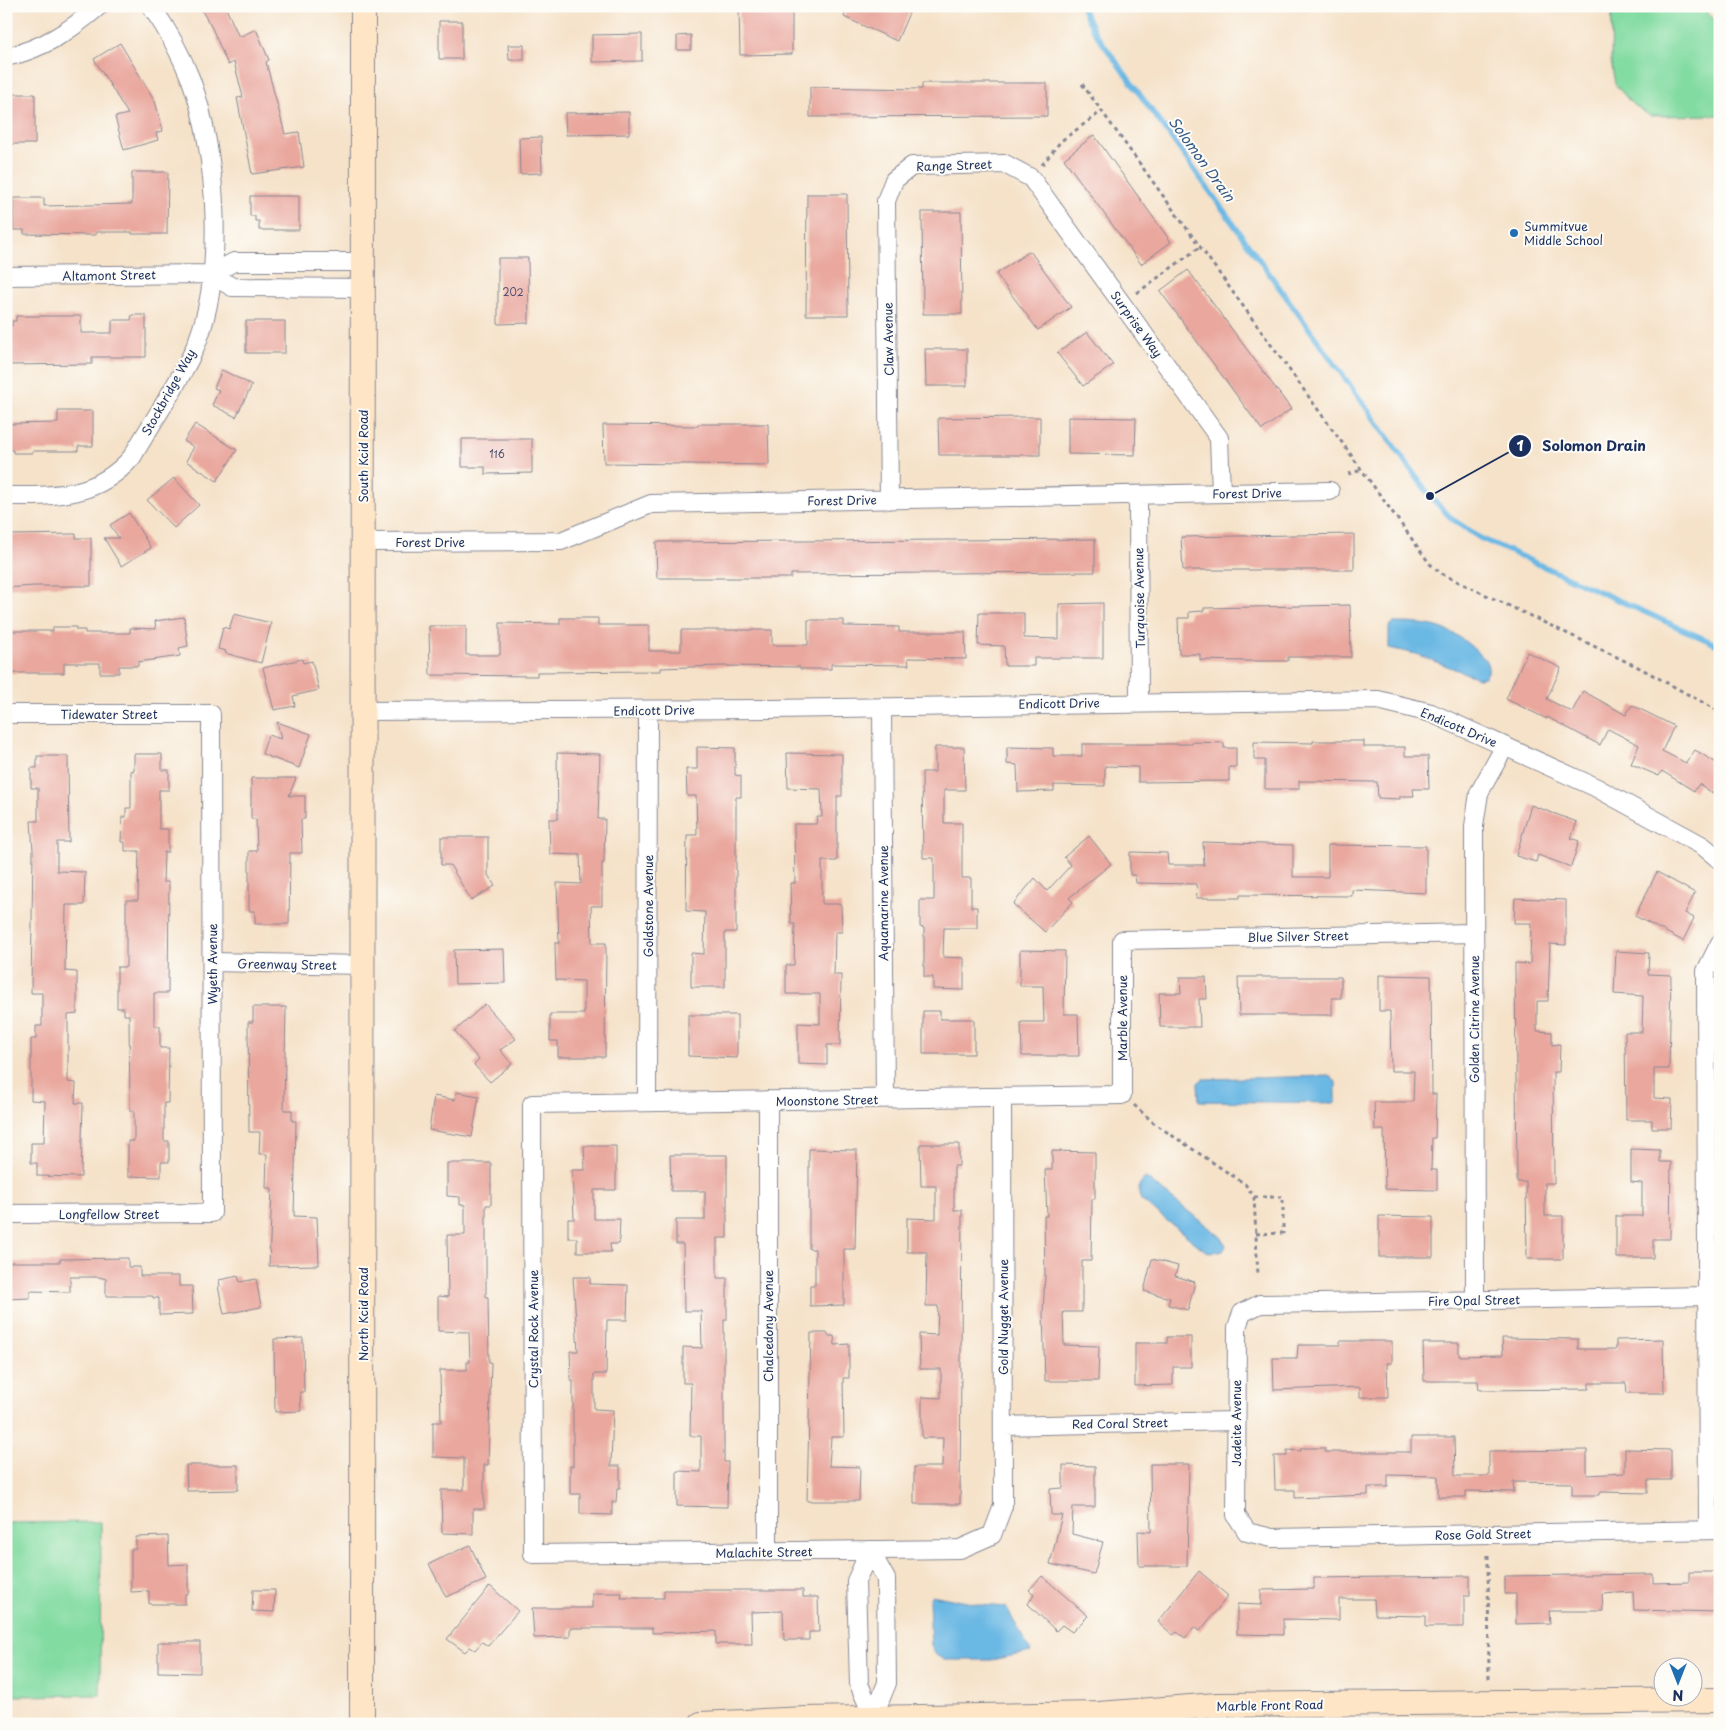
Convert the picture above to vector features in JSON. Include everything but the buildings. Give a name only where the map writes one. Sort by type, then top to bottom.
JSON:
[{"type":"street","points":[[6,57],[28,52],[53,40],[77,25],[100,6]]},
{"type":"street","name":"Stockbridge Way","points":[[6,496],[61,496],[107,480],[121,470],[132,457],[193,351],[206,308],[212,274],[214,222],[211,168],[203,124],[191,80],[175,45],[151,6]]},
{"type":"street","name":"South Kcid Road","points":[[362,905],[363,6]]},
{"type":"street","name":"Range Street","points":[[894,180],[912,166],[1005,164],[1017,170]]},
{"type":"street","name":"Surprise Way","points":[[1017,170],[1031,178],[1219,438],[1221,493]]},
{"type":"street","name":"Claw Avenue","points":[[890,500],[886,201],[894,180]]},
{"type":"street","name":"Altamont Street","points":[[6,276],[212,274],[234,262],[363,262]]},
{"type":"street","name":"Altamont Street","points":[[212,274],[232,286],[363,288]]},
{"type":"street","name":"Forest Drive","points":[[362,542],[561,541],[651,504],[1330,491]]},
{"type":"street","name":"Turquoise Avenue","points":[[1138,495],[1140,702]]},
{"type":"street","name":"Endicott Drive","points":[[361,711],[648,710],[1378,700],[1431,713],[1594,787],[1702,846],[1720,860]]},
{"type":"street","name":"Aquamarine Avenue","points":[[882,707],[885,1099]]},
{"type":"street","name":"Goldstone Avenue","points":[[647,1102],[648,710]]},
{"type":"street","name":"Tidewater Street","points":[[6,714],[211,714]]},
{"type":"street","name":"Wyeth Avenue","points":[[211,714],[212,1214]]},
{"type":"street","name":"Golden Citrine Avenue","points":[[1475,1300],[1474,826],[1479,793],[1505,746]]},
{"type":"street","name":"North Kcid Road","points":[[362,905],[362,1724]]},
{"type":"street","name":"Blue Silver Street","points":[[1122,940],[1474,933]]},
{"type":"street","name":"Marble Avenue","points":[[1122,940],[1122,1095]]},
{"type":"street","points":[[1714,1530],[1707,1296],[1706,971],[1720,943]]},
{"type":"street","name":"Greenway Street","points":[[212,962],[363,965]]},
{"type":"street","name":"Moonstone Street","points":[[532,1104],[1122,1095]]},
{"type":"street","name":"Gold Nugget Avenue","points":[[992,1535],[1003,1506],[1002,1097]]},
{"type":"street","name":"Chalcedony Avenue","points":[[768,1100],[768,1552]]},
{"type":"street","name":"Crystal Rock Avenue","points":[[532,1104],[533,1554]]},
{"type":"street","name":"Longfellow Street","points":[[6,1214],[212,1214]]},
{"type":"street","name":"Fire Opal Street","points":[[1242,1312],[1260,1304],[1707,1296]]},
{"type":"street","name":"Jadeite Avenue","points":[[1242,1312],[1237,1327],[1236,1515],[1247,1532]]},
{"type":"street","name":"Red Coral Street","points":[[1003,1426],[1236,1421]]},
{"type":"street","name":"Rose Gold Street","points":[[1247,1532],[1272,1538],[1714,1530]]},
{"type":"street","name":"Malachite Street","points":[[533,1554],[960,1549],[992,1535]]},
{"type":"street","points":[[870,1550],[886,1579],[888,1683],[873,1718]]},
{"type":"street","points":[[870,1550],[856,1580],[856,1590],[859,1684],[873,1718]]},
{"type":"street","name":"Marble Front Road","points":[[701,1724],[873,1718],[1099,1714],[1217,1705],[1720,1700]]},
{"type":"path","points":[[1082,84],[1430,564],[1442,574],[1640,668],[1720,712]]},
{"type":"path","points":[[1042,164],[1061,141],[1102,111]]},
{"type":"path","points":[[1137,293],[1200,247]]},
{"type":"path","points":[[1348,474],[1362,470]]},
{"type":"path","points":[[1122,1095],[1155,1124],[1245,1184],[1254,1197],[1254,1234],[1258,1276]]},
{"type":"path","points":[[1254,1197],[1283,1197],[1283,1233],[1254,1234]]},
{"type":"path","points":[[1488,1555],[1490,1685]]},
{"type":"green space","points":[[1704,10],[1720,25],[1720,115],[1650,116],[1631,103],[1615,84],[1611,61],[1612,11]]},
{"type":"green space","points":[[101,1522],[100,1695],[6,1696],[6,1523]]},
{"type":"water","points":[[1393,623],[1427,625],[1447,630],[1483,657],[1488,665],[1488,672],[1485,677],[1478,678],[1416,654],[1389,648],[1389,627]]},
{"type":"water","points":[[1331,1076],[1336,1082],[1336,1102],[1333,1103],[1199,1101],[1198,1083],[1203,1079]]},
{"type":"water","points":[[1146,1178],[1221,1237],[1226,1245],[1223,1250],[1210,1253],[1203,1249],[1141,1200],[1139,1188],[1141,1182]]},
{"type":"water","points":[[932,1595],[981,1605],[1006,1607],[1031,1652],[991,1660],[944,1660],[936,1655],[931,1645],[929,1599]]},
{"type":"waterway","name":"Solomon Drain","points":[[1081,6],[1094,31],[1430,496],[1452,519],[1480,538],[1720,646]]},
{"type":"place","name":"Summitvue Middle School","points":[[1514,233]]},
{"type":"place","name":"Solomon Drain","points":[[1430,496]]}]
